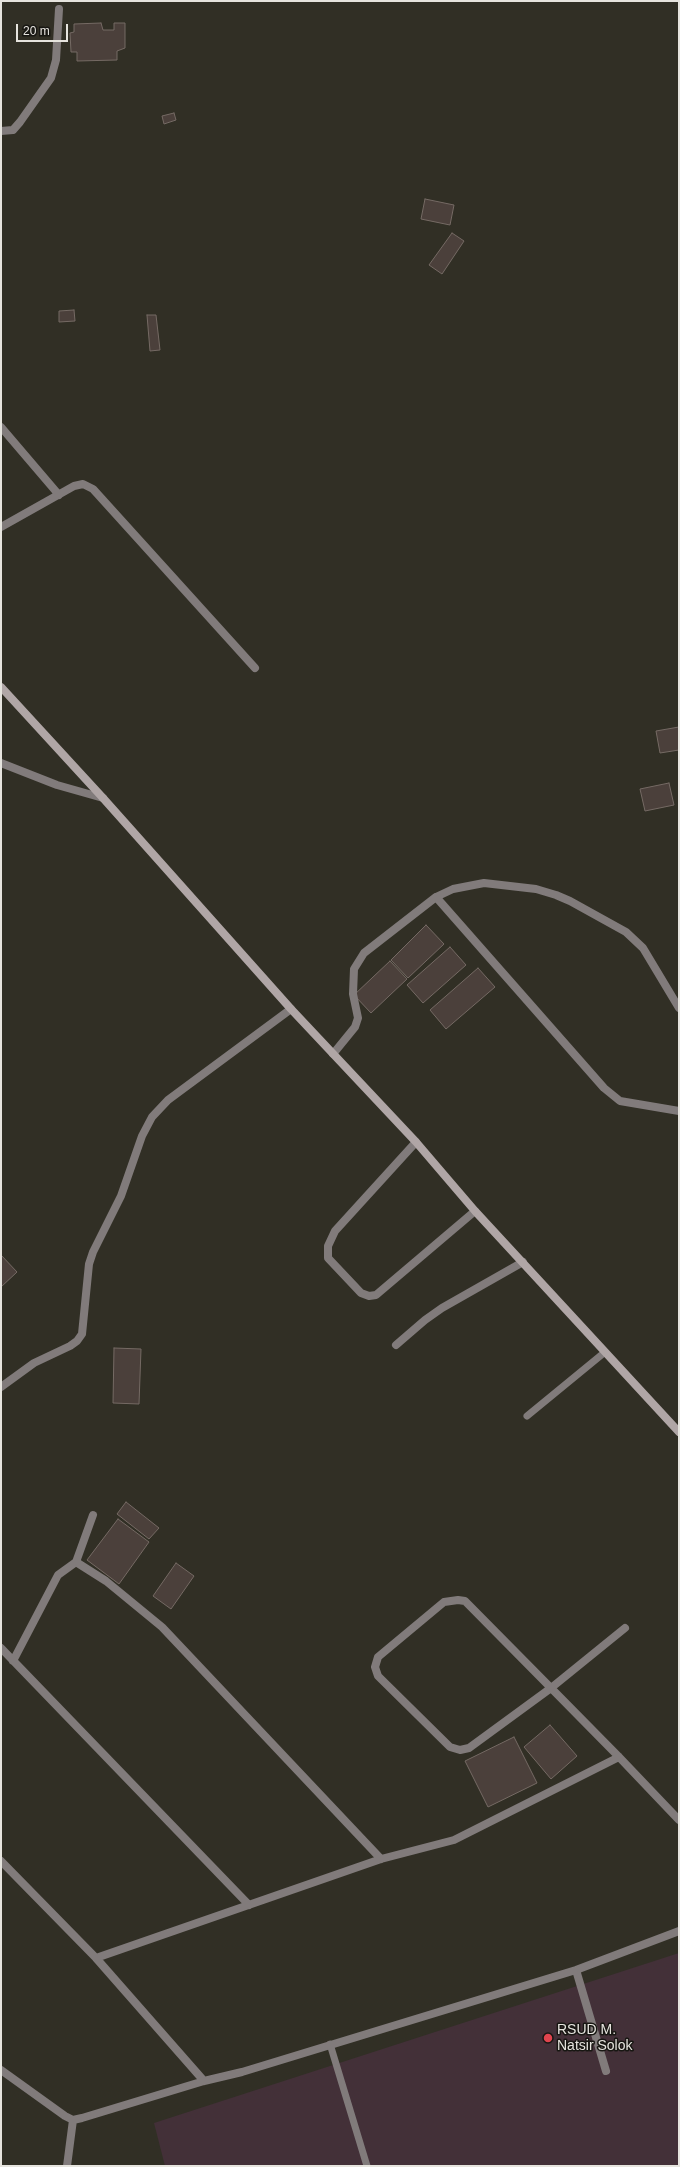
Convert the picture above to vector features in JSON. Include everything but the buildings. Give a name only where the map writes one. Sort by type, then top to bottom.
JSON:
[{"type":"street","points":[[1,131],[12,130],[20,122],[51,78],[56,60],[59,10]]},
{"type":"street","points":[[1,427],[59,495]]},
{"type":"street","points":[[1,527],[74,486],[84,484],[93,489],[255,668]]},
{"type":"street","points":[[1,687],[103,798],[291,1009],[416,1142],[475,1211],[679,1432]]},
{"type":"street","points":[[1,763],[57,786],[103,798]]},
{"type":"street","points":[[333,1054],[355,1027],[358,1018],[352,994],[354,969],[358,961],[370,948],[436,897],[453,889],[484,883],[536,889],[570,901],[634,938],[643,948],[679,1008]]},
{"type":"street","points":[[436,897],[604,1088],[620,1101],[679,1110]]},
{"type":"street","points":[[1,1387],[34,1364],[70,1346],[77,1341],[82,1334],[89,1264],[93,1252],[121,1196],[142,1136],[152,1117],[168,1100],[291,1009]]},
{"type":"street","points":[[416,1142],[335,1231],[328,1246],[328,1258],[361,1293],[369,1296],[376,1295],[475,1211]]},
{"type":"street","points":[[396,1345],[437,1312],[523,1262]]},
{"type":"street","points":[[13,1660],[58,1575],[76,1562],[93,1515]]},
{"type":"street","points":[[76,1562],[106,1581],[162,1627],[382,1859]]},
{"type":"street","points":[[625,1628],[551,1688],[469,1748],[460,1750],[450,1747],[378,1676],[374,1668],[378,1657],[444,1602],[458,1600],[465,1601],[551,1688],[619,1757],[679,1820]]},
{"type":"street","points":[[1,1648],[250,1905]]},
{"type":"street","points":[[96,1958],[382,1859],[454,1840],[619,1757]]},
{"type":"street","points":[[1,1861],[96,1958],[204,2081]]},
{"type":"street","points":[[1,2070],[65,2116],[73,2120],[204,2081],[242,2072],[576,1970],[679,1931]]},
{"type":"street","points":[[576,1970],[606,2071]]},
{"type":"street","points":[[66,2166],[73,2120]]},
{"type":"lane","points":[[527,1416],[605,1352]]},
{"type":"lane","points":[[330,2044],[367,2166]]},
{"type":"shaded area","name":"RSUD M. Natsir Solok","points":[[679,1953],[679,2166],[165,2166],[154,2123]]},
{"type":"place","name":"RSUD M. Natsir Solok","points":[[548,2038]]}]
